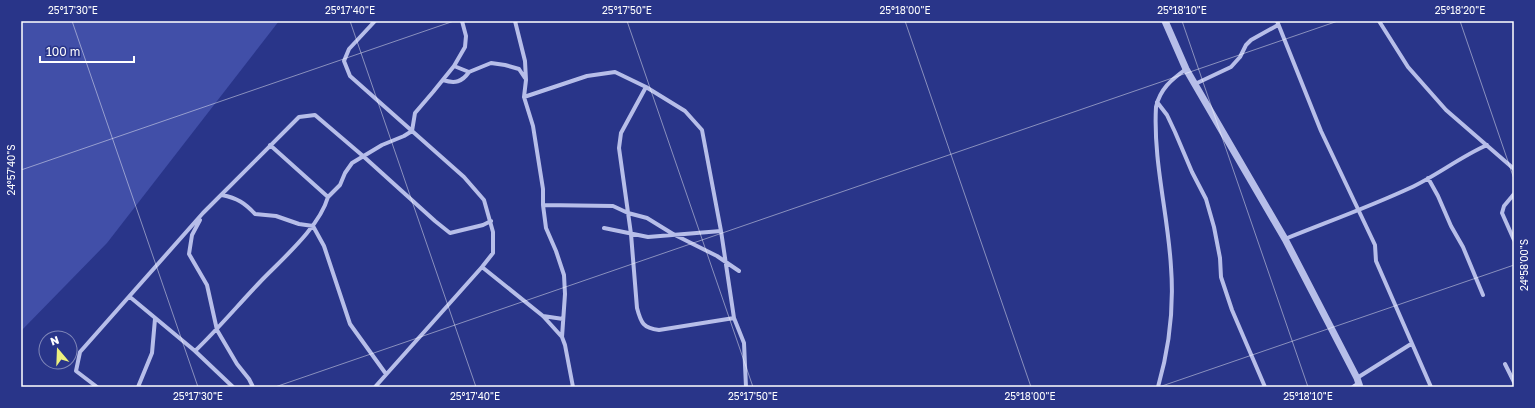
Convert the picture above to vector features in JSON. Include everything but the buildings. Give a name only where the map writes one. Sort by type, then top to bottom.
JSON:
[{"type":"street","points":[[375,387],[493,253],[493,232],[484,200],[464,177],[350,76],[344,61],[349,49],[376,21]]},
{"type":"street","points":[[195,351],[217,330],[313,226],[325,206],[328,197],[340,186],[345,173],[352,163],[382,145],[412,131],[415,113],[454,66],[465,47],[466,36],[462,21]]},
{"type":"street","points":[[515,21],[525,61],[526,80],[524,97],[534,126],[543,189],[543,205],[546,228],[564,275],[562,337],[573,387]]},
{"type":"street","points":[[1165,21],[1186,69],[1285,238],[1357,384],[1411,344]]},
{"type":"street","points":[[1379,21],[1408,67],[1446,110],[1514,169]]},
{"type":"street","points":[[1195,84],[1231,67],[1240,57],[1246,44],[1278,23],[1321,131],[1375,245],[1376,261],[1431,387]]},
{"type":"street","points":[[519,69],[525,61]]},
{"type":"street","points":[[443,80],[452,83],[458,82],[464,79],[469,72],[491,63],[519,69],[526,80]]},
{"type":"street","points":[[454,66],[469,72]]},
{"type":"street","points":[[1158,387],[1168,336],[1172,291],[1170,249],[1160,182],[1156,114],[1157,102],[1165,86],[1186,69]]},
{"type":"street","points":[[524,97],[587,76],[615,72],[646,87],[685,111],[702,130],[721,231],[734,318],[744,343],[746,387]]},
{"type":"street","points":[[646,87],[621,133],[618,148],[631,234],[637,308],[642,323],[648,328],[659,330],[734,318]]},
{"type":"street","points":[[1157,102],[1170,120],[1206,199],[1220,258],[1221,277],[1232,310],[1265,387]]},
{"type":"street","points":[[97,387],[76,371],[80,352],[203,213],[298,117],[315,115],[450,233],[483,225],[491,221]]},
{"type":"street","points":[[270,145],[328,197]]},
{"type":"street","points":[[1285,238],[1410,188],[1473,151],[1487,145]]},
{"type":"street","points":[[1428,178],[1438,196],[1451,226],[1464,247],[1483,295]]},
{"type":"street","points":[[1514,194],[1504,206],[1502,213],[1514,240]]},
{"type":"street","points":[[222,195],[237,198],[248,206],[255,214],[276,216],[299,224],[313,226]]},
{"type":"street","points":[[543,205],[613,206],[628,213],[647,218],[673,234],[717,256],[740,271]]},
{"type":"street","points":[[203,213],[192,235],[189,254],[207,285],[217,330],[237,364],[249,379],[253,387]]},
{"type":"street","points":[[313,226],[324,246],[350,324],[386,374]]},
{"type":"street","points":[[604,228],[648,237],[721,231]]},
{"type":"street","points":[[482,267],[543,316],[562,337]]},
{"type":"street","points":[[130,297],[195,351],[233,387]]},
{"type":"street","points":[[543,316],[562,319]]},
{"type":"street","points":[[138,387],[152,354],[155,319]]},
{"type":"street","points":[[1505,364],[1514,382]]},
{"type":"shaded area","points":[[21,21],[279,21],[107,243],[21,331]]}]
